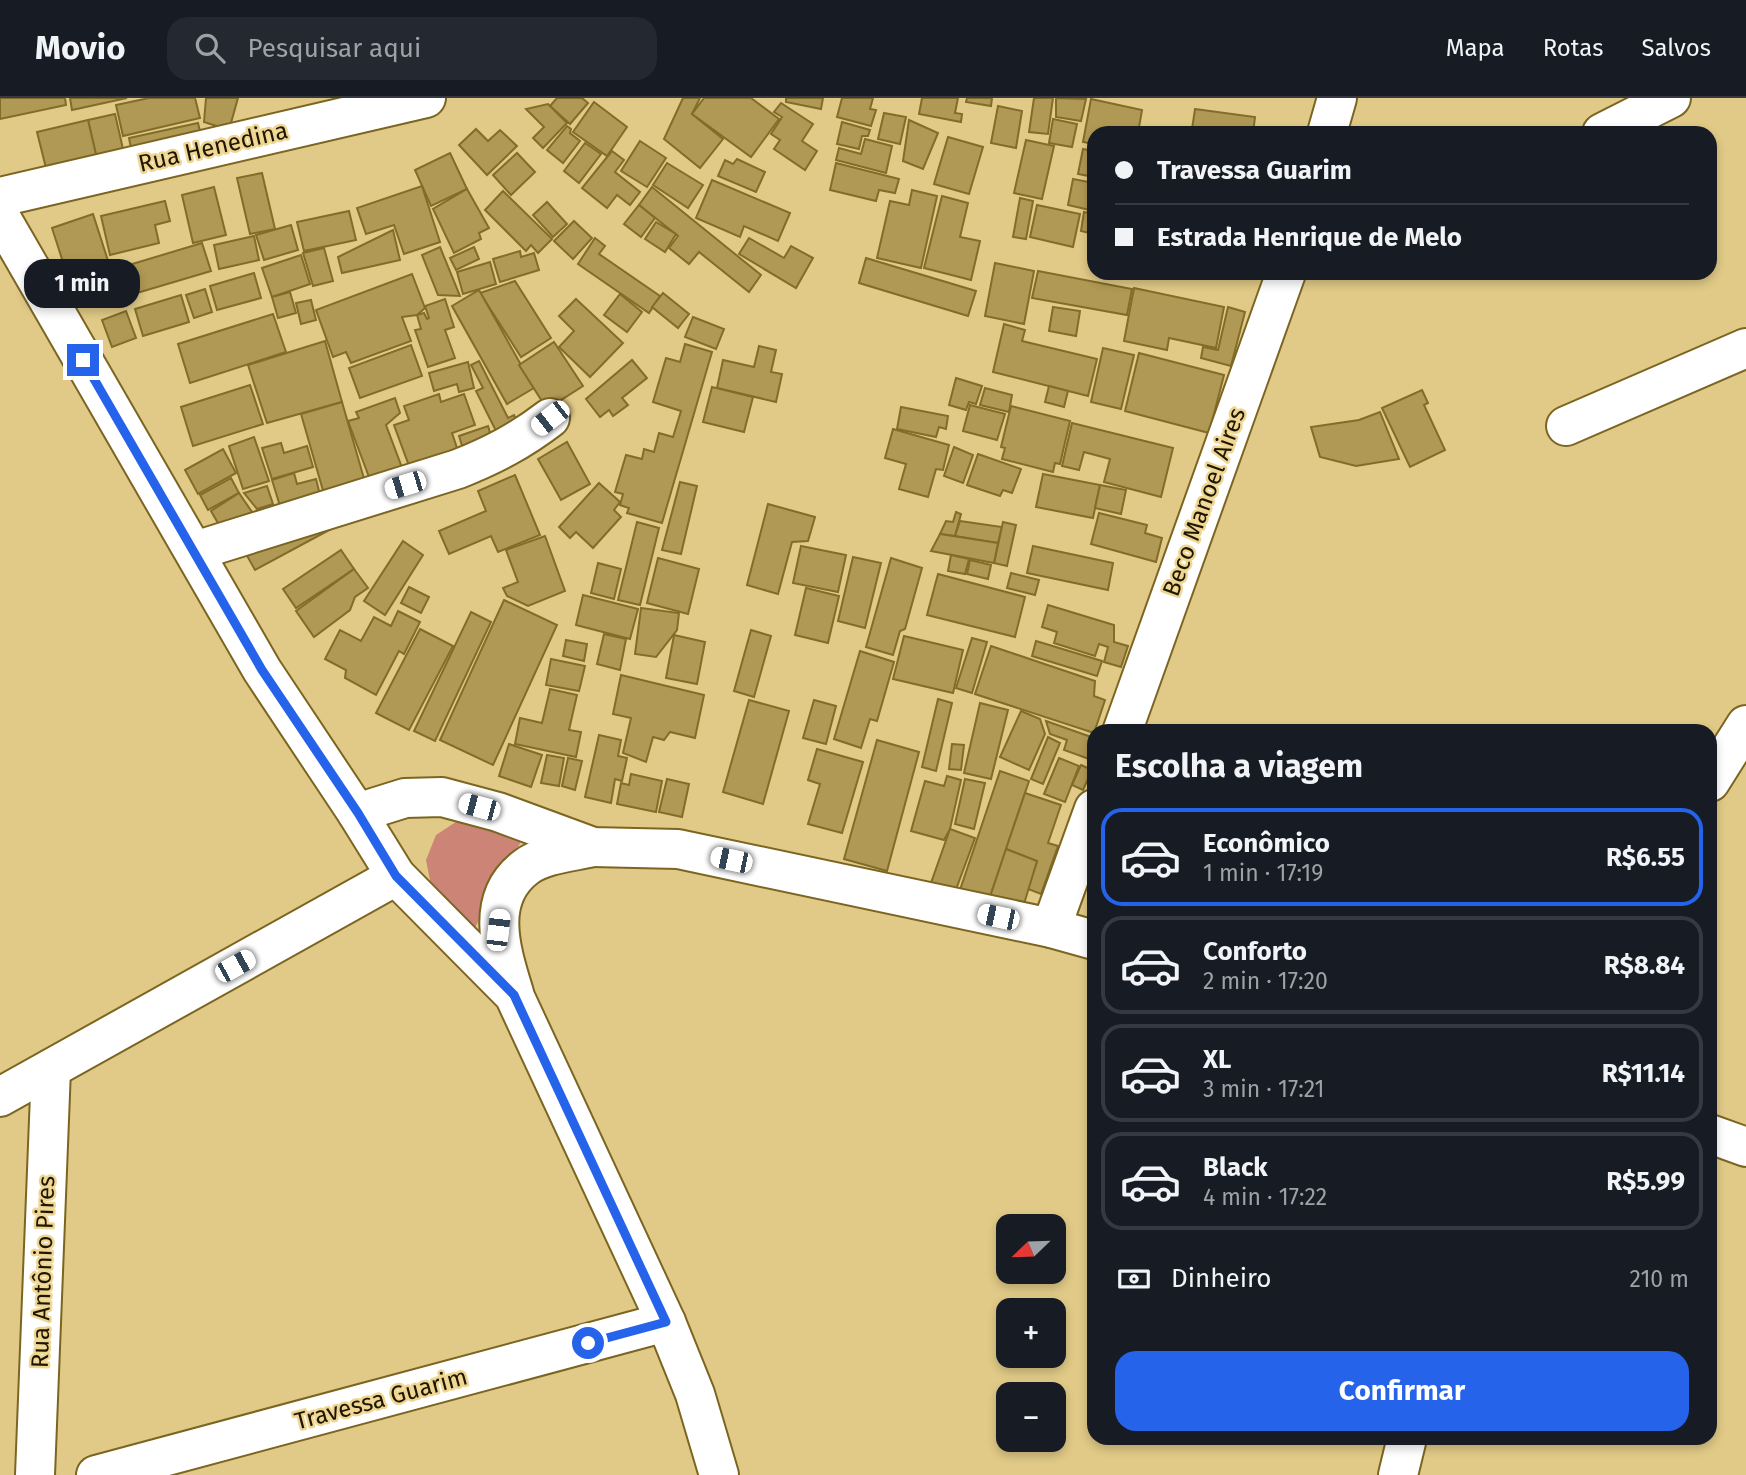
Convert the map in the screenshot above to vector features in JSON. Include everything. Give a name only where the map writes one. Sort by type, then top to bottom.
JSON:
[{"type":"street","name":"Rua Henedina","points":[[0,197],[426,98]]},
{"type":"street","points":[[1328,126],[1337,98]]},
{"type":"street","points":[[1616,126],[1671,98]]},
{"type":"street","points":[[0,216],[262,670],[358,813],[396,876],[514,995]]},
{"type":"street","name":"Beco Manoel Aires","points":[[1125,724],[1290,280]]},
{"type":"street","points":[[1566,426],[1746,348]]},
{"type":"street","points":[[195,551],[458,469],[497,453],[524,438],[550,418]]},
{"type":"street","points":[[1717,771],[1746,725]]},
{"type":"street","points":[[358,813],[405,798],[442,797],[498,812],[593,847]]},
{"type":"street","points":[[1051,928],[1087,828]]},
{"type":"street","points":[[719,1475],[695,1394],[666,1322],[514,995],[500,949],[498,930],[501,903],[512,882],[526,867],[546,858],[593,847],[678,849],[1051,928],[1087,938]]},
{"type":"street","points":[[0,1097],[396,876]]},
{"type":"street","name":"Rua Antônio Pires","points":[[35,1475],[51,1069]]},
{"type":"street","points":[[1717,1137],[1746,1147]]},
{"type":"street","name":"Travessa Guarim","points":[[96,1475],[666,1322]]},
{"type":"street","points":[[1398,1475],[1405,1445]]},
{"type":"shaded area","points":[[465,816],[526,832],[469,939],[431,885],[426,860],[436,835]]},
{"type":"building","points":[[0,98],[65,98],[66,105],[0,119]]},
{"type":"building","points":[[70,98],[127,98],[72,110]]},
{"type":"building","points":[[149,98],[195,98],[200,118],[123,136],[116,105]]},
{"type":"building","points":[[206,98],[238,98],[229,130],[204,122]]},
{"type":"building","points":[[557,98],[582,98],[588,103],[570,124],[550,106]]},
{"type":"building","points":[[683,98],[700,98],[692,114],[723,139],[700,168],[664,139]]},
{"type":"building","points":[[704,98],[751,98],[779,119],[751,157],[692,114]]},
{"type":"building","points":[[786,98],[823,98],[821,109],[786,102]]},
{"type":"building","points":[[842,98],[873,98],[870,109],[876,110],[871,126],[837,117]]},
{"type":"building","points":[[922,98],[958,98],[955,113],[962,114],[961,122],[919,114]]},
{"type":"building","points":[[967,98],[992,98],[991,106],[966,102]]},
{"type":"building","points":[[1034,98],[1053,98],[1048,134],[1029,132]]},
{"type":"building","points":[[1056,98],[1086,99],[1081,121],[1056,117]]},
{"type":"building","points":[[1091,99],[1142,110],[1139,126],[1087,126],[1087,143],[1083,142]]},
{"type":"building","points":[[594,102],[627,127],[607,156],[573,132]]},
{"type":"building","points":[[781,103],[813,124],[802,141],[817,151],[805,170],[774,149],[780,140],[771,134],[782,117],[774,112]]},
{"type":"building","points":[[548,104],[567,123],[543,148],[533,138],[544,127],[526,109]]},
{"type":"building","points":[[998,106],[1022,111],[1016,148],[991,143]]},
{"type":"building","points":[[1195,109],[1255,117],[1254,126],[1192,126]]},
{"type":"building","points":[[884,113],[906,117],[900,144],[878,139]]},
{"type":"building","points":[[115,114],[123,149],[96,155],[88,120]]},
{"type":"building","points":[[1053,119],[1077,124],[1072,147],[1049,143]]},
{"type":"building","points":[[88,120],[98,163],[48,176],[37,132]]},
{"type":"building","points":[[909,120],[938,133],[923,169],[903,161]]},
{"type":"building","points":[[842,122],[870,130],[868,136],[862,136],[859,149],[837,144]]},
{"type":"building","points":[[198,123],[203,143],[133,158],[129,138]]},
{"type":"building","points":[[567,126],[571,129],[570,133],[580,141],[563,163],[547,150]]},
{"type":"building","points":[[476,129],[488,141],[500,130],[517,146],[487,175],[459,145]]},
{"type":"building","points":[[948,137],[983,147],[969,194],[934,184]]},
{"type":"building","points":[[865,139],[892,146],[886,173],[836,160],[839,148],[861,154]]},
{"type":"building","points":[[1026,140],[1054,146],[1042,199],[1014,193]]},
{"type":"building","points":[[640,141],[666,158],[647,187],[621,171]]},
{"type":"building","points":[[585,143],[601,154],[579,183],[564,171]]},
{"type":"building","points":[[1083,149],[1087,150],[1087,176],[1078,174]]},
{"type":"building","points":[[612,151],[624,160],[615,172],[640,192],[630,205],[617,195],[607,208],[582,188]]},
{"type":"building","points":[[450,153],[467,189],[431,206],[415,170]]},
{"type":"building","points":[[517,153],[535,172],[511,195],[493,175]]},
{"type":"building","points":[[737,159],[765,172],[756,192],[718,176],[725,160],[733,164]]},
{"type":"building","points":[[667,163],[703,185],[688,208],[653,185]]},
{"type":"building","points":[[836,163],[899,179],[895,193],[879,190],[876,201],[830,190]]},
{"type":"building","points":[[262,173],[275,229],[250,234],[237,178]]},
{"type":"building","points":[[1073,179],[1087,182],[1087,209],[1068,205]]},
{"type":"building","points":[[712,180],[790,213],[778,241],[744,226],[740,237],[696,218]]},
{"type":"building","points":[[422,186],[440,242],[404,254],[394,225],[366,234],[357,208]]},
{"type":"building","points":[[214,187],[226,235],[193,243],[182,195]]},
{"type":"building","points":[[652,187],[761,275],[749,292],[699,252],[689,264],[669,248],[678,236],[639,205]]},
{"type":"building","points":[[467,189],[489,228],[479,233],[481,239],[454,253],[433,209]]},
{"type":"building","points":[[912,190],[937,196],[921,268],[877,258],[890,201],[909,205]]},
{"type":"building","points":[[503,191],[552,239],[538,253],[531,245],[526,251],[485,210]]},
{"type":"building","points":[[942,196],[968,203],[960,237],[980,241],[971,280],[924,268]]},
{"type":"building","points":[[1020,198],[1033,201],[1026,239],[1013,237]]},
{"type":"building","points":[[165,201],[170,221],[155,225],[159,243],[110,255],[101,216]]},
{"type":"building","points":[[547,202],[567,224],[553,237],[533,215]]},
{"type":"building","points":[[639,205],[655,218],[641,237],[624,224]]},
{"type":"building","points":[[1037,205],[1080,214],[1073,247],[1030,237]]},
{"type":"building","points":[[349,211],[356,240],[304,251],[297,222]]},
{"type":"building","points":[[1084,212],[1087,213],[1087,232],[1081,231]]},
{"type":"building","points":[[93,214],[111,270],[70,284],[52,228]]},
{"type":"building","points":[[574,221],[592,238],[573,259],[554,241]]},
{"type":"building","points":[[656,222],[676,234],[665,252],[645,239]]},
{"type":"building","points":[[291,225],[298,250],[264,260],[256,235]]},
{"type":"building","points":[[393,230],[400,260],[342,273],[338,257]]},
{"type":"building","points":[[254,236],[259,260],[219,269],[214,245]]},
{"type":"building","points":[[595,238],[605,246],[599,254],[660,296],[649,313],[578,264]]},
{"type":"building","points":[[749,238],[784,258],[791,246],[813,258],[796,288],[739,254]]},
{"type":"building","points":[[202,243],[211,271],[137,293],[129,265]]},
{"type":"building","points":[[440,247],[460,296],[438,295],[422,255]]},
{"type":"building","points":[[474,247],[479,259],[456,270],[450,258]]},
{"type":"building","points":[[324,248],[333,281],[313,286],[303,253]]},
{"type":"building","points":[[520,251],[521,257],[534,253],[539,270],[500,282],[493,259]]},
{"type":"building","points":[[301,255],[310,284],[272,297],[262,268]]},
{"type":"building","points":[[866,258],[976,291],[968,316],[859,283]]},
{"type":"building","points":[[490,262],[496,284],[463,294],[457,272]]},
{"type":"building","points":[[995,263],[1034,271],[1024,324],[985,316]]},
{"type":"building","points":[[1038,271],[1132,289],[1127,315],[1032,298]]},
{"type":"building","points":[[254,273],[261,298],[217,310],[210,286]]},
{"type":"building","points":[[412,274],[425,308],[417,315],[402,317],[411,341],[351,363],[346,352],[333,357],[316,310]]},
{"type":"building","points":[[515,281],[551,338],[521,357],[480,293]]},
{"type":"building","points":[[1134,288],[1224,307],[1216,348],[1169,338],[1167,350],[1124,341]]},
{"type":"building","points":[[205,289],[212,312],[194,318],[186,295]]},
{"type":"building","points":[[479,290],[534,388],[507,404],[452,306]]},
{"type":"building","points":[[290,292],[296,313],[278,318],[272,297]]},
{"type":"building","points":[[663,293],[689,314],[678,328],[652,307]]},
{"type":"building","points":[[620,294],[642,312],[627,332],[604,315]]},
{"type":"building","points":[[181,295],[189,322],[143,336],[135,309]]},
{"type":"building","points":[[445,299],[454,327],[445,330],[455,358],[428,367],[415,330],[421,329],[417,315],[424,313],[427,319],[429,318],[425,306]]},
{"type":"building","points":[[576,299],[623,343],[590,377],[559,347],[574,331],[559,316]]},
{"type":"building","points":[[311,300],[316,320],[301,324],[296,303]]},
{"type":"building","points":[[1053,307],[1080,311],[1076,336],[1049,331]]},
{"type":"building","points":[[1228,307],[1245,312],[1231,366],[1201,358],[1203,347],[1218,350]]},
{"type":"building","points":[[126,311],[136,338],[112,347],[102,320]]},
{"type":"building","points":[[273,314],[286,352],[190,383],[178,344]]},
{"type":"building","points":[[693,317],[724,329],[716,349],[685,337]]},
{"type":"building","points":[[1004,324],[1025,330],[1022,341],[1097,359],[1088,396],[993,372]]},
{"type":"building","points":[[325,341],[342,402],[267,423],[248,365]]},
{"type":"building","points":[[554,342],[583,386],[547,409],[519,365]]},
{"type":"building","points":[[685,344],[712,352],[662,523],[627,513],[629,508],[620,505],[623,494],[615,492],[626,455],[642,459],[644,449],[654,452],[659,433],[673,437],[681,411],[653,402],[666,358],[680,362]]},
{"type":"building","points":[[411,345],[422,376],[360,398],[349,368]]},
{"type":"building","points":[[759,346],[776,350],[771,372],[782,374],[776,402],[717,388],[723,360],[754,367]]},
{"type":"building","points":[[1103,348],[1134,355],[1121,409],[1091,402]]},
{"type":"building","points":[[1139,353],[1224,375],[1209,433],[1125,411]]},
{"type":"building","points":[[632,360],[647,378],[622,398],[628,405],[613,416],[609,410],[600,417],[586,399]]},
{"type":"building","points":[[479,361],[508,418],[514,415],[521,429],[503,445],[476,391],[483,388],[471,365]]},
{"type":"building","points":[[468,362],[474,388],[459,392],[457,384],[434,391],[429,373]]},
{"type":"building","points":[[956,378],[982,386],[976,404],[969,402],[966,410],[949,405]]},
{"type":"building","points":[[250,385],[263,424],[193,446],[181,407]]},
{"type":"building","points":[[1049,386],[1068,391],[1064,407],[1045,402]]},
{"type":"building","points":[[712,387],[753,397],[744,432],[703,422]]},
{"type":"building","points":[[985,388],[1012,395],[1009,412],[980,405]]},
{"type":"building","points":[[1422,390],[1428,403],[1424,405],[1445,450],[1410,467],[1382,408]]},
{"type":"building","points":[[439,394],[441,402],[464,394],[475,425],[452,433],[460,457],[412,474],[394,425],[409,420],[404,406]]},
{"type":"building","points":[[395,398],[400,413],[386,425],[404,473],[372,485],[348,421],[359,418],[356,412]]},
{"type":"building","points":[[342,402],[365,482],[324,494],[301,414]]},
{"type":"building","points":[[970,405],[1005,414],[997,440],[963,431]]},
{"type":"building","points":[[1011,406],[1070,421],[1060,464],[1055,463],[1053,472],[1002,459],[1005,448],[1001,447]]},
{"type":"building","points":[[901,407],[948,416],[946,429],[939,427],[936,437],[897,429]]},
{"type":"building","points":[[1380,412],[1399,459],[1356,466],[1320,457],[1311,427],[1359,420]]},
{"type":"building","points":[[1072,423],[1173,448],[1161,497],[1104,482],[1110,459],[1084,452],[1079,470],[1062,466]]},
{"type":"building","points":[[488,426],[494,446],[465,455],[459,436]]},
{"type":"building","points":[[893,429],[949,445],[943,470],[936,469],[928,497],[899,489],[906,464],[885,458]]},
{"type":"building","points":[[254,437],[269,481],[243,489],[229,446]]},
{"type":"building","points":[[567,442],[590,484],[561,500],[538,459]]},
{"type":"building","points":[[281,443],[284,453],[307,446],[313,467],[272,479],[262,448]]},
{"type":"building","points":[[954,447],[973,455],[963,483],[944,476]]},
{"type":"building","points":[[223,449],[236,473],[198,494],[185,470]]},
{"type":"building","points":[[978,454],[1021,469],[1012,493],[1003,490],[1000,496],[967,485]]},
{"type":"building","points":[[294,473],[297,484],[316,479],[320,495],[280,506],[272,480]]},
{"type":"building","points":[[1043,474],[1100,485],[1093,518],[1036,507]]},
{"type":"building","points":[[515,475],[540,535],[498,552],[491,536],[449,554],[439,531],[486,511],[478,491]]},
{"type":"building","points":[[231,478],[239,493],[208,510],[200,495]]},
{"type":"building","points":[[680,482],[697,486],[681,554],[662,550]]},
{"type":"building","points":[[599,483],[620,502],[614,510],[621,517],[593,548],[576,532],[570,538],[559,527]]},
{"type":"building","points":[[1100,485],[1126,490],[1121,514],[1095,508]]},
{"type":"building","points":[[267,486],[273,504],[257,509],[244,493]]},
{"type":"building","points":[[239,493],[252,512],[222,530],[211,511]]},
{"type":"building","points":[[768,504],[815,517],[808,541],[792,542],[778,594],[747,585]]},
{"type":"building","points":[[321,512],[331,529],[255,570],[246,554]]},
{"type":"building","points":[[956,512],[961,514],[955,536],[940,534],[946,521],[953,522]]},
{"type":"building","points":[[1099,513],[1147,525],[1145,533],[1162,538],[1156,562],[1091,544]]},
{"type":"building","points":[[960,521],[1002,527],[998,543],[955,536]]},
{"type":"building","points":[[637,522],[659,528],[640,605],[618,600]]},
{"type":"building","points":[[1003,522],[1016,525],[1007,566],[994,563]]},
{"type":"building","points":[[940,534],[998,543],[994,563],[931,551]]},
{"type":"building","points":[[545,536],[565,591],[528,606],[507,596],[503,588],[518,582],[506,550]]},
{"type":"building","points":[[403,541],[423,555],[385,615],[364,601]]},
{"type":"building","points":[[801,546],[846,555],[838,592],[793,583]]},
{"type":"building","points":[[1033,546],[1113,563],[1108,590],[1027,573]]},
{"type":"building","points":[[341,550],[354,569],[296,608],[283,589]]},
{"type":"building","points":[[951,555],[969,559],[965,574],[948,571]]},
{"type":"building","points":[[853,557],[881,563],[865,628],[838,621]]},
{"type":"building","points":[[658,558],[699,569],[688,614],[647,603]]},
{"type":"building","points":[[891,558],[922,568],[905,629],[900,631],[893,655],[866,647]]},
{"type":"building","points":[[970,560],[991,565],[988,579],[967,574]]},
{"type":"building","points":[[598,563],[621,569],[614,599],[591,593]]},
{"type":"building","points":[[354,569],[368,588],[355,597],[350,610],[314,637],[296,611]]},
{"type":"building","points":[[1011,573],[1039,580],[1035,595],[1007,588]]},
{"type":"building","points":[[938,574],[1025,597],[1015,637],[927,615]]},
{"type":"building","points":[[409,587],[429,597],[421,613],[401,603]]},
{"type":"building","points":[[806,588],[839,596],[828,643],[795,635]]},
{"type":"building","points":[[583,595],[638,609],[630,639],[576,625]]},
{"type":"building","points":[[504,600],[557,625],[493,765],[440,740]]},
{"type":"building","points":[[1048,605],[1114,625],[1114,642],[1128,646],[1121,667],[1104,662],[1108,647],[1099,644],[1095,656],[1054,643],[1057,632],[1042,627]]},
{"type":"building","points":[[641,608],[679,613],[677,630],[656,657],[635,654]]},
{"type":"building","points":[[398,611],[420,622],[404,654],[399,651],[376,695],[345,678],[346,670],[325,659],[340,630],[361,641],[374,617],[391,626]]},
{"type":"building","points":[[471,612],[491,622],[435,741],[414,731]]},
{"type":"building","points":[[420,629],[453,646],[409,730],[376,713]]},
{"type":"building","points":[[751,630],[771,636],[754,697],[734,691]]},
{"type":"building","points":[[604,634],[626,639],[620,670],[597,664]]},
{"type":"building","points":[[674,635],[705,642],[697,684],[666,678]]},
{"type":"building","points":[[904,636],[963,650],[953,693],[893,679]]},
{"type":"building","points":[[972,638],[987,642],[972,693],[956,688]]},
{"type":"building","points":[[566,640],[587,644],[584,661],[563,656]]},
{"type":"building","points":[[1036,641],[1102,661],[1097,676],[1032,656]]},
{"type":"building","points":[[991,646],[1095,681],[1094,696],[1105,700],[1097,724],[1087,724],[1087,731],[975,694]]},
{"type":"building","points":[[860,651],[894,662],[877,721],[870,719],[861,748],[834,739]]},
{"type":"building","points":[[551,659],[585,666],[579,691],[546,685]]},
{"type":"building","points":[[621,675],[704,695],[695,738],[670,732],[664,740],[653,737],[646,762],[623,753],[631,718],[613,714]]},
{"type":"building","points":[[550,689],[577,695],[569,730],[581,732],[576,757],[515,744],[520,718],[542,723]]},
{"type":"building","points":[[938,699],[952,703],[936,771],[922,767]]},
{"type":"building","points":[[749,700],[789,711],[763,804],[723,792]]},
{"type":"building","points":[[814,700],[836,706],[826,744],[803,738]]},
{"type":"building","points":[[980,703],[1008,710],[991,779],[964,773]]},
{"type":"building","points":[[1021,711],[1040,719],[1045,734],[1029,770],[1000,757]]},
{"type":"building","points":[[1046,721],[1087,736],[1087,758],[1064,750],[1067,740],[1050,734]]},
{"type":"building","points":[[599,735],[621,740],[618,756],[627,758],[622,781],[615,779],[611,803],[585,797]]},
{"type":"building","points":[[1048,737],[1060,743],[1043,784],[1031,779]]},
{"type":"building","points":[[877,740],[919,752],[887,871],[844,859]]},
{"type":"building","points":[[509,744],[542,755],[531,787],[499,776]]},
{"type":"building","points":[[952,744],[964,745],[961,770],[949,769]]},
{"type":"building","points":[[817,749],[863,762],[842,833],[808,824],[820,784],[808,780]]},
{"type":"building","points":[[547,755],[564,758],[559,786],[541,783]]},
{"type":"building","points":[[568,758],[582,761],[575,790],[562,786]]},
{"type":"building","points":[[1059,758],[1079,766],[1065,802],[1044,794]]},
{"type":"building","points":[[1081,765],[1087,768],[1087,781],[1083,790],[1072,785]]},
{"type":"building","points":[[1000,771],[1029,781],[989,900],[960,890]]},
{"type":"building","points":[[631,774],[662,781],[656,812],[617,804],[621,783],[629,785]]},
{"type":"building","points":[[947,776],[961,780],[950,829],[944,840],[911,831],[925,781],[944,786]]},
{"type":"building","points":[[667,779],[689,784],[682,817],[659,812]]},
{"type":"building","points":[[965,779],[985,783],[974,829],[955,824]]},
{"type":"building","points":[[1025,793],[1061,805],[1048,843],[1058,846],[1041,894],[1028,889],[1037,861],[1006,849]]},
{"type":"building","points":[[950,829],[975,838],[955,892],[931,883]]},
{"type":"building","points":[[1006,849],[1037,861],[1024,904],[989,900]]},
{"type":"route","points":[[83,360],[262,670],[358,813],[396,876],[514,995],[666,1322],[588,1343]]}]
